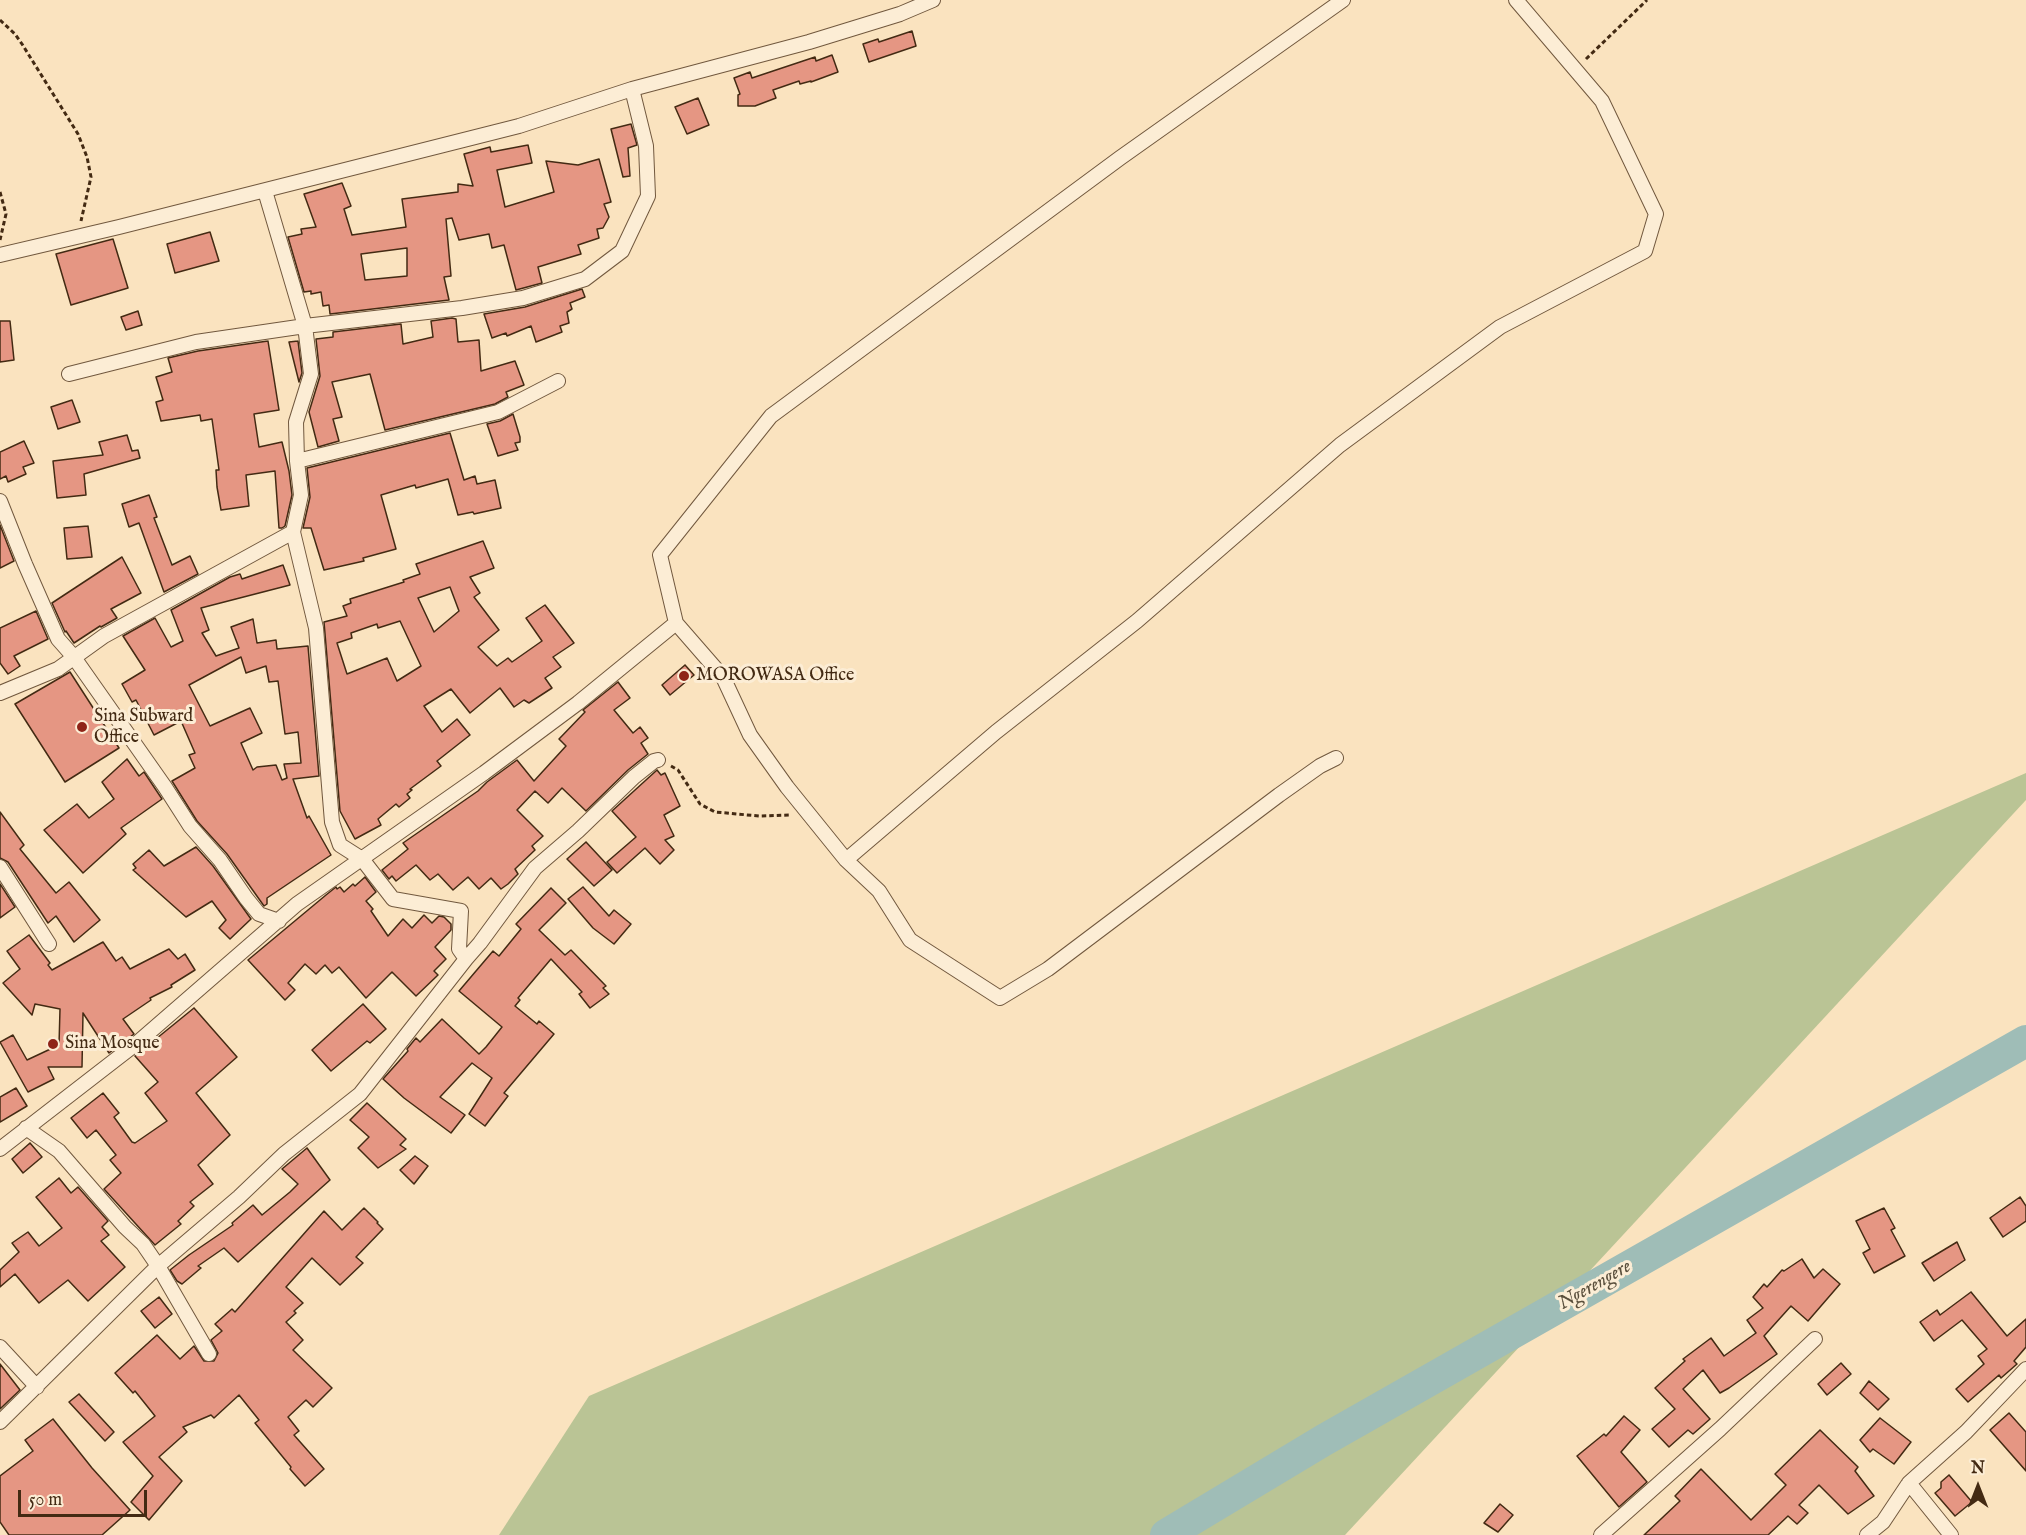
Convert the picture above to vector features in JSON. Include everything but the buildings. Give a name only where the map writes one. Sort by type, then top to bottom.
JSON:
[{"type":"street","points":[[0,255],[265,191],[519,126],[632,89],[809,42],[900,14],[933,0]]},
{"type":"street","points":[[1336,758],[1320,766],[1279,795],[1048,969],[1000,998],[910,940],[879,891],[846,860],[811,818],[750,735],[723,677],[676,623],[660,555],[771,416],[1120,158],[1343,0]]},
{"type":"street","points":[[846,860],[996,732],[1137,621],[1340,445],[1500,327],[1645,251],[1656,214],[1602,101],[1516,0]]},
{"type":"street","points":[[69,374],[196,342],[305,326],[462,308],[523,298],[585,279],[622,251],[648,196],[646,146],[632,89]]},
{"type":"street","points":[[265,191],[305,326],[311,374],[296,422],[297,461],[302,495],[292,532],[316,628],[332,822],[340,845],[362,859],[393,899],[460,911],[459,949],[466,959]]},
{"type":"street","points":[[297,461],[498,412],[558,381]]},
{"type":"street","points":[[0,501],[58,639],[73,656],[190,826],[220,860],[259,914],[279,921]]},
{"type":"street","points":[[0,693],[58,669],[73,656],[104,636],[292,532]]},
{"type":"street","points":[[0,1149],[137,1043],[297,904],[484,773],[578,703],[676,623]]},
{"type":"street","points":[[0,1422],[158,1266],[239,1197],[284,1154],[360,1094],[480,943],[535,868],[578,831],[634,777],[658,760]]},
{"type":"street","points":[[0,867],[49,944]]},
{"type":"street","points":[[26,1128],[59,1151],[124,1227],[143,1244],[209,1354]]},
{"type":"street","points":[[1602,1535],[1720,1429],[1815,1339]]},
{"type":"street","points":[[0,1347],[36,1387]]},
{"type":"street","points":[[1868,1535],[1883,1522],[1908,1483],[1966,1432],[2026,1369]]},
{"type":"street","points":[[1908,1483],[1951,1535]]},
{"type":"path","points":[[1584,61],[1647,0]]},
{"type":"path","points":[[0,20],[22,44],[78,134],[87,157],[91,177],[78,237]]},
{"type":"path","points":[[0,192],[6,214],[0,242]]},
{"type":"path","points":[[658,760],[678,770],[700,804],[716,812],[759,816],[783,814],[811,818]]},
{"type":"green space","points":[[2026,773],[2026,800],[1345,1535],[499,1535],[589,1396]]},
{"type":"waterway","name":"Ngerengere","points":[[1166,1535],[1324,1440],[2026,1041]]},
{"type":"place","name":"MOROWASA Office","points":[[684,676]]},
{"type":"place","name":"Sina Subward Office","points":[[82,727]]},
{"type":"place","name":"Sina Mosque","points":[[53,1044]]}]
